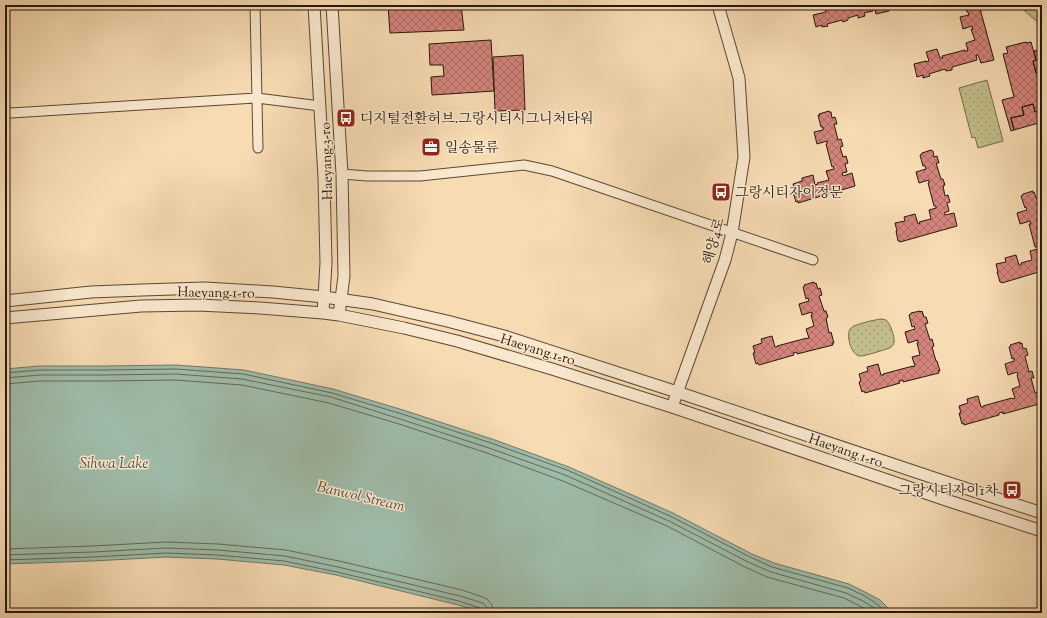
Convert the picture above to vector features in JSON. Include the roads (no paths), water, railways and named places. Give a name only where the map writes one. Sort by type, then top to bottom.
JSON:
[{"type":"street","points":[[255,5],[258,148]]},
{"type":"street","name":"Haeyang 3-ro","points":[[314,5],[324,186],[326,273],[323,313]]},
{"type":"street","name":"Haeyang 3-ro","points":[[332,5],[342,174],[344,276],[340,316]]},
{"type":"street","name":"해양4로","points":[[672,407],[725,260],[732,233],[744,156],[739,78],[718,5]]},
{"type":"street","points":[[5,111],[11,113],[257,98],[320,106]]},
{"type":"street","points":[[342,174],[366,176],[420,176],[524,166],[552,171],[813,260]]},
{"type":"street","name":"Haeyang 1-ro","points":[[5,301],[91,292],[205,288],[273,292],[373,304],[504,336],[1042,513]]},
{"type":"street","name":"Haeyang 1-ro","points":[[5,318],[141,306],[191,305],[323,313],[404,328],[457,341],[552,369],[672,407],[1042,531]]},
{"type":"water","name":"Sihwa Lake","points":[[176,365],[244,370],[333,389],[492,439],[569,467],[673,513],[752,554],[774,563],[849,584],[880,600],[893,613],[484,613],[458,605],[336,575],[284,565],[217,559],[166,557],[5,564],[5,369],[39,366]]},
{"type":"place","name":"디지털전환허브.그랑시티시그니처타워","points":[[346,118]]},
{"type":"place","name":"일송물류","points":[[431,147]]},
{"type":"place","name":"그랑시티자이정문","points":[[721,192]]},
{"type":"place","name":"그랑시티자이1차","points":[[1012,490]]},
{"type":"water label","name":"Banwol Stream","points":[[361,496]]}]
